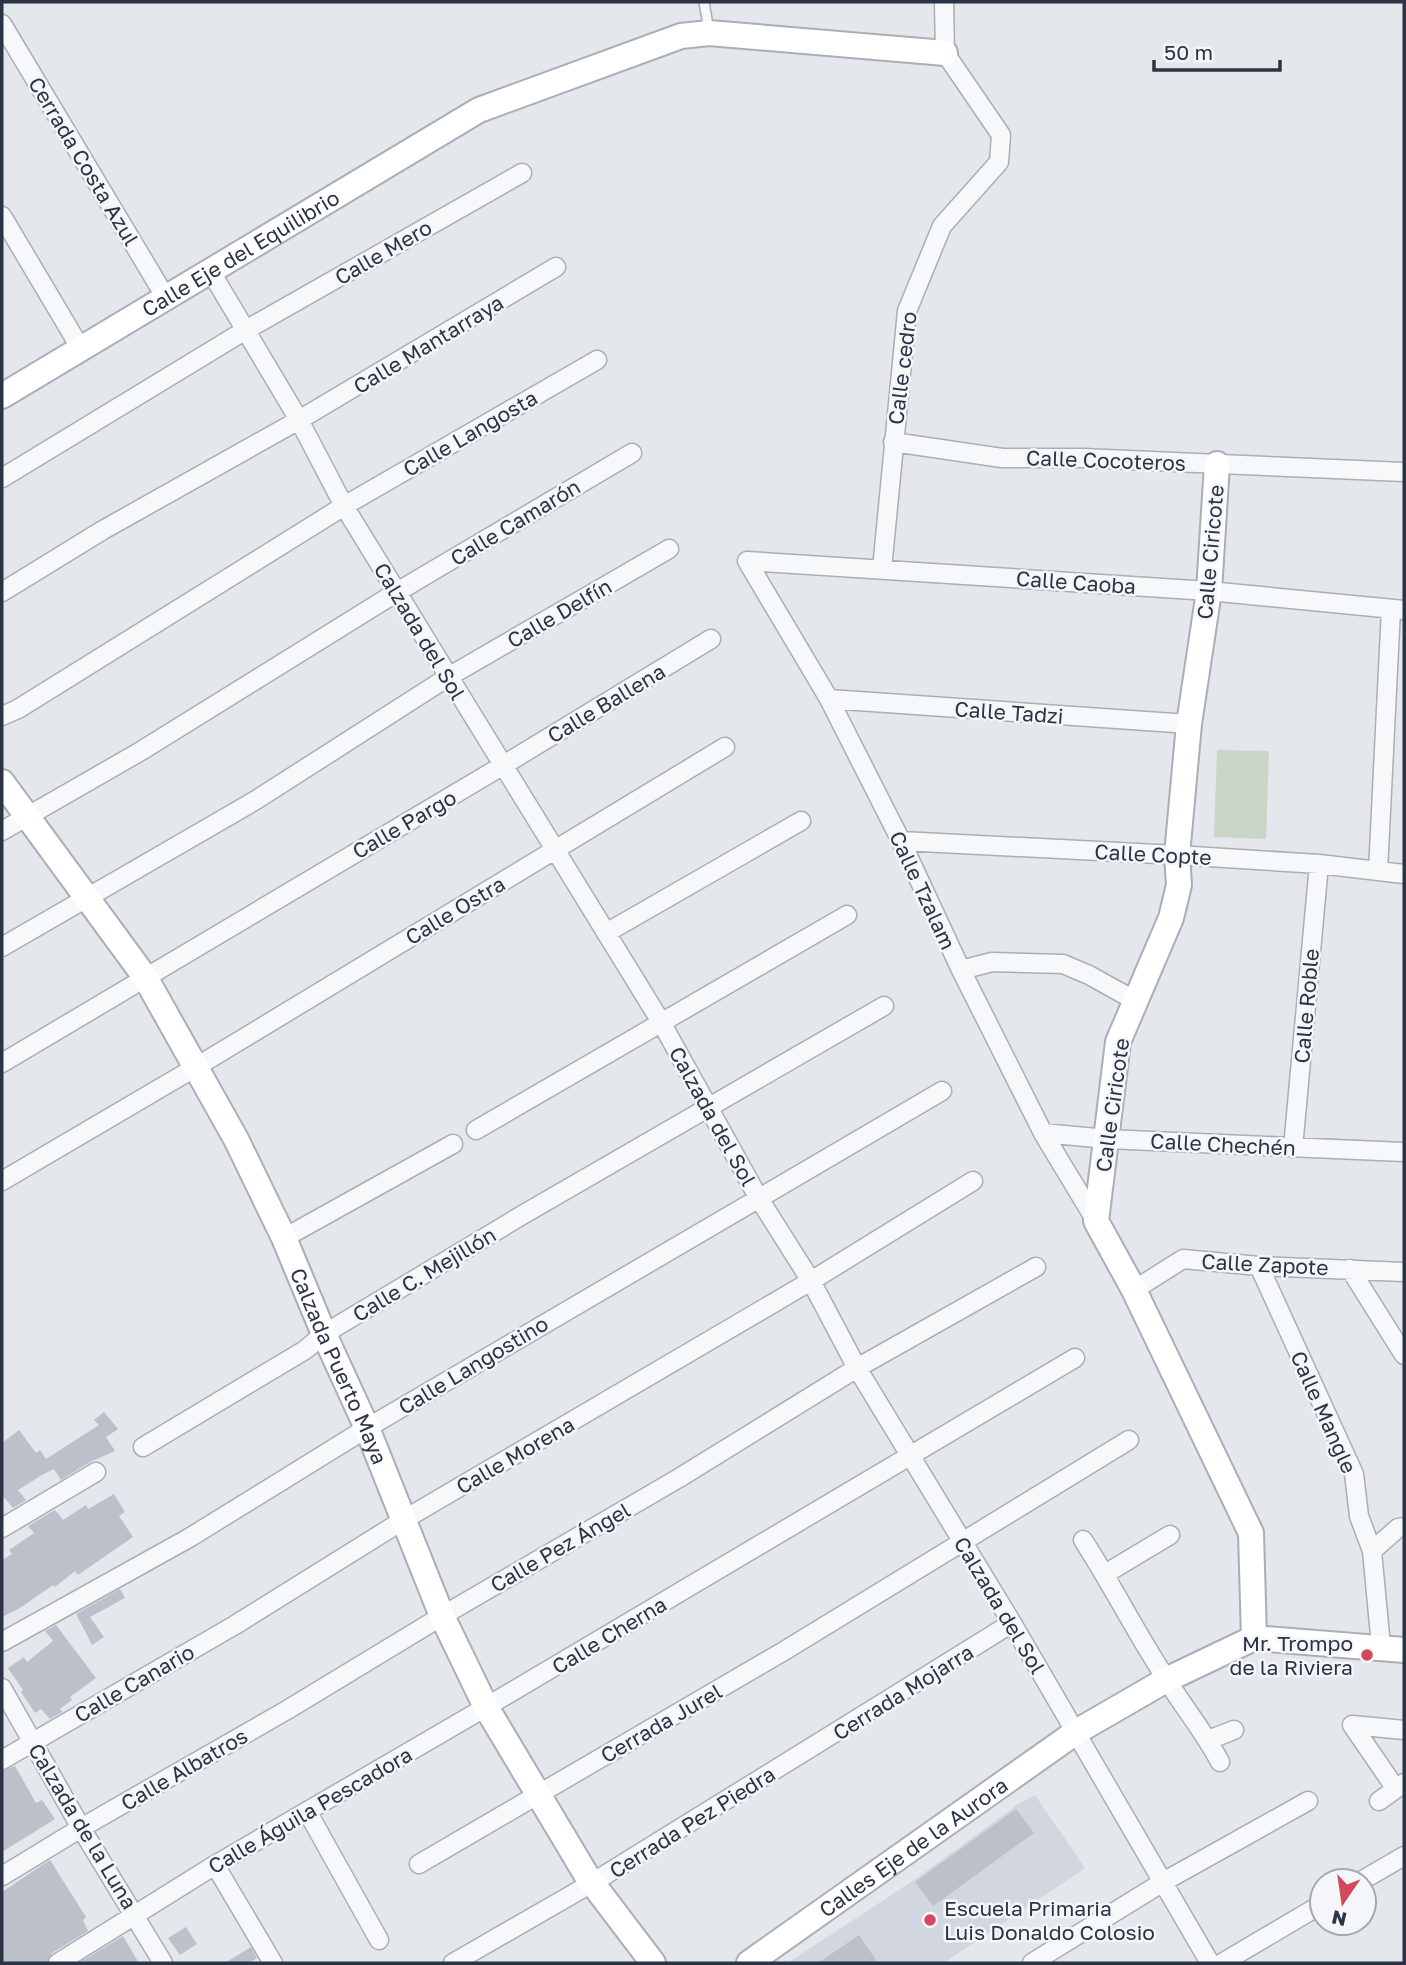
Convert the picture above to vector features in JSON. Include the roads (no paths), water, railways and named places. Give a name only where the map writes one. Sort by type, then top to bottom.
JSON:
[{"type":"street","points":[[944,2],[945,52]]},
{"type":"street","name":"Cerrada Costa Azul","points":[[2,24],[166,298]]},
{"type":"street","name":"Calle Eje del Equilibrio","points":[[2,396],[479,110],[681,36],[709,33],[945,52]]},
{"type":"street","name":"Calle cedro","points":[[882,569],[907,311],[942,226],[999,162],[1001,135],[945,52]]},
{"type":"street","name":"Calle Mero","points":[[2,478],[244,331],[522,173]]},
{"type":"street","points":[[2,216],[81,349]]},
{"type":"street","name":"Calle Mantarraya","points":[[2,592],[103,530],[299,420],[556,267]]},
{"type":"street","name":"Calzada del Sol","points":[[211,272],[299,420],[344,506],[661,1022],[758,1197],[811,1281],[857,1368],[1013,1623],[1210,1963]]},
{"type":"street","name":"Calle Langosta","points":[[2,716],[18,709],[344,506],[597,360]]},
{"type":"street","name":"Calle Cocoteros","points":[[893,442],[1002,458],[1083,458],[1404,472]]},
{"type":"street","name":"Calle Camarón","points":[[2,831],[205,712],[397,592],[632,453]]},
{"type":"street","name":"Calle Ciricote","points":[[1096,1221],[1118,1042],[1171,918],[1179,885],[1177,855],[1189,724],[1209,592],[1217,464]]},
{"type":"street","name":"Calle Delfín","points":[[2,947],[256,800],[448,677],[669,549]]},
{"type":"street","name":"Calle Caoba","points":[[747,561],[1209,592],[1398,609]]},
{"type":"street","name":"Calle Tzalam","points":[[747,561],[829,699],[1043,1133],[1096,1221]]},
{"type":"street","points":[[1378,871],[1398,609]]},
{"type":"street","name":"Calle Ballena","points":[[502,766],[711,639]]},
{"type":"street","name":"Calle Tadzi","points":[[829,699],[1189,724]]},
{"type":"street","name":"Calle Ostra","points":[[2,1181],[196,1067],[725,747]]},
{"type":"street","name":"Calle Pargo","points":[[2,1063],[502,766]]},
{"type":"street","name":"Calzada Puerto Maya","points":[[2,782],[145,977],[236,1139],[284,1238],[367,1428],[442,1616],[486,1707],[592,1883],[653,1963]]},
{"type":"street","points":[[606,933],[801,821]]},
{"type":"street","name":"Calle Copte","points":[[901,841],[1319,864],[1404,874]]},
{"type":"street","name":"Calle Roble","points":[[1293,1147],[1319,864]]},
{"type":"street","points":[[476,1130],[847,915]]},
{"type":"street","points":[[961,970],[992,962],[1063,964],[1134,1000]]},
{"type":"street","name":"Calle C. Mejillón","points":[[143,1447],[524,1214],[884,1006]]},
{"type":"street","name":"Calle Langostino","points":[[2,1642],[189,1538],[367,1428],[942,1091]]},
{"type":"street","name":"Calle Chechén","points":[[1043,1133],[1107,1139],[1404,1152]]},
{"type":"street","points":[[284,1238],[453,1144]]},
{"type":"street","name":"Calle Morena","points":[[235,1625],[405,1519],[811,1281],[973,1181]]},
{"type":"street","points":[[1096,1221],[1134,1290],[1251,1533],[1254,1638],[1392,1648]]},
{"type":"street","name":"Calle Zapote","points":[[1134,1290],[1183,1259],[1259,1266],[1404,1272]]},
{"type":"street","name":"Calle Mangle","points":[[1259,1266],[1354,1474],[1359,1516],[1372,1551],[1392,1648]]},
{"type":"street","name":"Calle Pez Ángel","points":[[287,1710],[679,1478],[857,1368],[1036,1267]]},
{"type":"street","points":[[1350,1269],[1404,1355]]},
{"type":"street","name":"Calle Cherna","points":[[486,1707],[1075,1358]]},
{"type":"street","name":"Cerrada Jurel","points":[[419,1864],[783,1651],[1129,1440]]},
{"type":"street","points":[[2,1528],[96,1472]]},
{"type":"street","points":[[1372,1551],[1398,1528],[1404,1527]]},
{"type":"street","points":[[1105,1574],[1170,1535]]},
{"type":"street","points":[[1083,1540],[1166,1680],[1220,1762]]},
{"type":"street","name":"Cerrada Mojarra","points":[[793,1760],[1013,1623]]},
{"type":"street","name":"Calle Canario","points":[[2,1760],[235,1625]]},
{"type":"street","name":"Calles Eje de la Aurora","points":[[750,1963],[1076,1732],[1166,1680],[1254,1638]]},
{"type":"street","name":"Calzada de la Luna","points":[[2,1688],[163,1963]]},
{"type":"street","name":"Calle Águila Pescadora","points":[[58,1963],[215,1865],[486,1707]]},
{"type":"street","name":"Calle Albatros","points":[[2,1876],[287,1710]]},
{"type":"street","points":[[1379,1801],[1400,1786],[1352,1725],[1404,1730]]},
{"type":"street","points":[[1208,1740],[1234,1730]]},
{"type":"street","name":"Cerrada Pez Piedra","points":[[453,1963],[592,1883],[793,1760]]},
{"type":"street","points":[[1032,1963],[1163,1882],[1308,1801]]},
{"type":"street","points":[[307,1811],[379,1940]]},
{"type":"street","points":[[1378,1871],[1404,1856]]},
{"type":"street","points":[[215,1865],[273,1963]]},
{"type":"street","points":[[1222,1963],[1308,1912]]},
{"type":"lane","points":[[704,2],[709,33]]},
{"type":"place","name":"Mr. Trompo de la Riviera","points":[[1367,1655]]},
{"type":"place","name":"Escuela Primaria Luis Donaldo Colosio","points":[[930,1920]]}]
